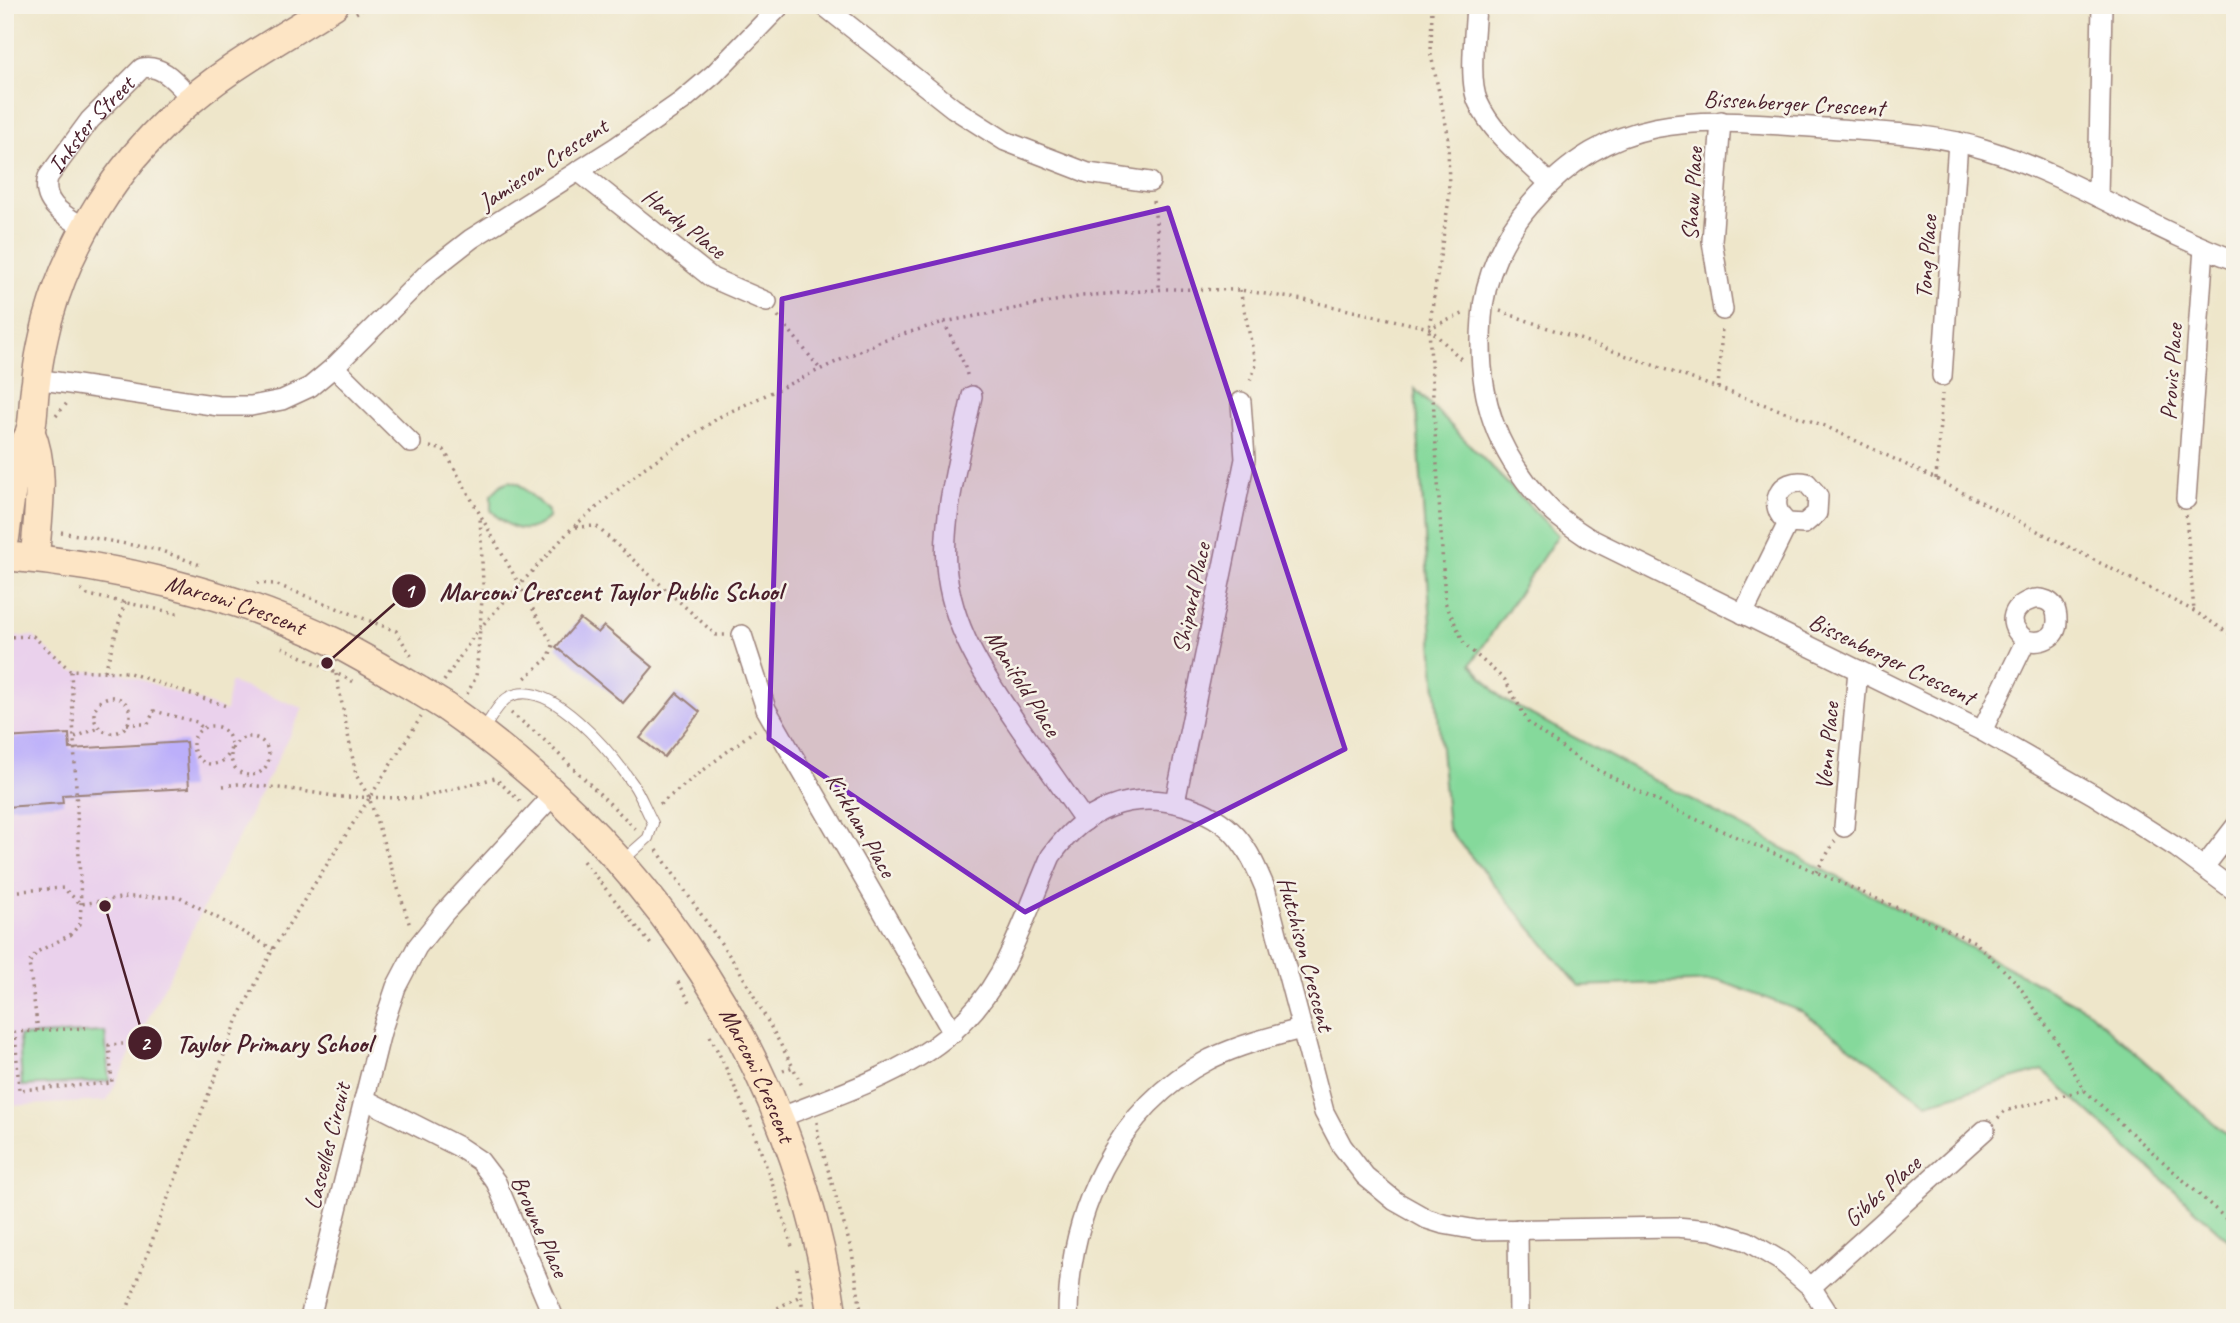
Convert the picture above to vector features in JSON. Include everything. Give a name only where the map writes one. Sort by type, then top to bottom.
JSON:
[{"type":"street","name":"Jamieson Crescent","points":[[36,379],[219,406],[251,407],[282,400],[310,387],[334,368],[430,271],[471,239],[682,101],[713,74],[781,5]]},
{"type":"street","points":[[823,5],[953,108],[1005,141],[1088,173],[1150,182]]},
{"type":"street","points":[[1476,5],[1473,84],[1477,101],[1492,125],[1549,183]]},
{"type":"street","points":[[2098,197],[2102,5]]},
{"type":"street","name":"Inkster Street","points":[[35,558],[40,473],[35,441],[42,425],[36,379],[48,320],[61,282],[86,229],[107,192],[132,158],[176,112],[242,63],[340,12]]},
{"type":"street","name":"Inkster Street","points":[[86,229],[58,211],[49,201],[46,187],[48,177],[90,120],[142,68],[162,70],[192,99]]},
{"type":"street","name":"Bissenberger Crescent","points":[[2235,260],[2204,248],[2032,166],[1958,142],[1891,133],[1721,121],[1677,122],[1627,134],[1585,154],[1549,183],[1519,218],[1505,240],[1490,277],[1483,305],[1480,354],[1484,396],[1492,421],[1510,458],[1524,481],[1553,512],[1587,537],[1982,731],[2094,795],[2204,867],[2235,891]]},
{"type":"street","name":"Shaw Place","points":[[1721,121],[1712,241],[1723,310]]},
{"type":"street","name":"Tong Place","points":[[1942,376],[1958,142]]},
{"type":"street","name":"Hardy Place","points":[[578,171],[712,278],[767,302]]},
{"type":"street","name":"Provis Place","points":[[2186,499],[2204,248]]},
{"type":"street","points":[[334,368],[411,443]]},
{"type":"street","name":"Manifold Place","points":[[972,396],[947,524],[946,564],[952,604],[958,623],[986,679],[1085,821]]},
{"type":"street","name":"Shipard Place","points":[[1175,802],[1245,459],[1241,402]]},
{"type":"street","name":"Inkster Street","points":[[5,538],[21,451],[42,425]]},
{"type":"street","points":[[1743,614],[1788,523]]},
{"type":"street","name":"Marconi Crescent","points":[[5,556],[35,558],[150,578],[207,594],[335,643],[431,692],[555,793],[621,862],[673,926],[711,983],[748,1049],[779,1118],[813,1222],[833,1318]]},
{"type":"street","name":"Kirkham Place","points":[[742,635],[771,718],[953,1033]]},
{"type":"street","name":"Bissenberger Crescent","points":[[1982,731],[2026,640]]},
{"type":"street","name":"Venn Place","points":[[1844,827],[1858,670]]},
{"type":"street","name":"Lascelles Circuit","points":[[310,1318],[381,1032],[396,987],[422,941],[445,912],[555,793]]},
{"type":"street","name":"Hutchison Crescent","points":[[779,1118],[885,1076],[921,1058],[953,1033],[978,1005],[1000,973],[1051,856],[1061,843],[1094,814],[1126,801],[1150,799],[1175,802],[1201,810],[1225,826],[1254,860],[1265,888],[1324,1112],[1342,1146],[1366,1176],[1395,1201],[1427,1219],[1477,1230],[1676,1227],[1712,1230],[1747,1241],[1781,1261],[1811,1287],[1831,1318]]},
{"type":"street","points":[[2204,867],[2235,827]]},
{"type":"street","points":[[1068,1318],[1068,1293],[1075,1243],[1090,1196],[1111,1153],[1139,1115],[1173,1084],[1210,1059],[1253,1041],[1301,1029]]},
{"type":"street","name":"Browne Place","points":[[364,1099],[459,1147],[480,1161],[496,1182],[554,1318]]},
{"type":"street","name":"Gibbs Place","points":[[1811,1287],[1985,1130]]},
{"type":"street","points":[[1518,1229],[1519,1318]]},
{"type":"lane","points":[[482,732],[509,697],[528,692],[549,699],[569,714],[606,749],[634,786],[653,822],[652,831],[646,840],[621,862]]},
{"type":"path","points":[[340,12],[368,5]]},
{"type":"path","points":[[1432,5],[1431,55],[1448,134],[1449,199],[1429,328],[1445,602],[1465,645],[1505,680],[1530,724],[1581,761],[1675,810],[1975,942],[2017,983],[2057,1041],[2084,1090],[2235,1227]]},
{"type":"path","points":[[1150,182],[1160,250],[1159,289]]},
{"type":"path","points":[[124,1318],[238,1019],[273,949],[369,797],[431,692],[480,628],[573,527],[643,468],[720,416],[883,340],[944,322],[1082,296],[1159,289],[1240,290],[1304,300],[1429,328],[1482,380]]},
{"type":"path","points":[[1240,290],[1256,365],[1241,402]]},
{"type":"path","points":[[767,302],[820,369]]},
{"type":"path","points":[[1429,328],[1483,305],[1825,426],[1936,479],[2194,611],[2235,637]]},
{"type":"path","points":[[1718,388],[1723,310]]},
{"type":"path","points":[[944,322],[964,364],[972,396]]},
{"type":"path","points":[[1936,479],[1942,376]]},
{"type":"path","points":[[42,425],[67,403],[68,384]]},
{"type":"path","points":[[411,443],[444,450],[553,645],[548,657],[526,678],[515,682]]},
{"type":"path","points":[[2186,499],[2186,533],[2194,611]]},
{"type":"path","points":[[480,516],[483,584],[476,677],[464,698],[480,704],[492,699],[540,736],[656,851],[740,971],[793,1067]]},
{"type":"path","points":[[56,526],[61,532],[159,550],[211,569]]},
{"type":"path","points":[[573,527],[596,526],[716,635],[742,635]]},
{"type":"path","points":[[251,583],[275,584],[396,631],[431,692]]},
{"type":"path","points":[[105,671],[125,602]]},
{"type":"path","points":[[5,637],[33,636],[71,671],[127,672],[229,706]]},
{"type":"path","points":[[274,642],[361,685]]},
{"type":"path","points":[[38,1031],[29,963],[37,952],[70,935],[80,923],[71,671]]},
{"type":"path","points":[[336,674],[356,775],[369,797],[408,924],[422,941]]},
{"type":"path","points":[[74,737],[99,728],[113,733],[124,728],[130,713],[125,703],[114,698],[103,700],[95,709],[95,721],[99,728]]},
{"type":"path","points":[[127,724],[148,724],[153,711],[197,722],[202,729]]},
{"type":"path","points":[[664,813],[660,803],[771,718]]},
{"type":"path","points":[[202,729],[194,738],[193,745],[200,761],[218,764],[223,761],[230,751],[243,738],[255,737],[261,740],[268,750],[268,761],[261,772],[242,773],[233,764],[230,751],[230,738],[227,733],[215,726],[202,729]]},
{"type":"path","points":[[223,786],[237,784],[341,797],[419,797],[495,778],[534,816]]},
{"type":"path","points":[[1816,872],[1844,827]]},
{"type":"path","points":[[656,851],[660,845]]},
{"type":"path","points":[[581,858],[659,953]]},
{"type":"path","points":[[5,892],[63,888],[81,904]]},
{"type":"path","points":[[81,904],[127,897],[180,897],[273,949]]},
{"type":"path","points":[[673,973],[692,1004]]},
{"type":"path","points":[[86,1028],[15,1032],[19,1090],[112,1083],[109,1045],[123,1044]]},
{"type":"path","points":[[709,1035],[730,1075],[757,1141],[777,1194],[795,1255]]},
{"type":"path","points":[[1985,1130],[2005,1111],[2084,1090]]},
{"type":"path","points":[[824,1115],[817,1121],[818,1135],[852,1252],[862,1318]]},
{"type":"path","points":[[797,1268],[804,1318]]},
{"type":"path","points":[[759,1318],[827,1282]]},
{"type":"highlighted area","points":[[1168,208],[1345,749],[1025,912],[769,739],[782,299]]},
{"type":"shaded area","points":[[33,636],[71,671],[120,672],[226,711],[230,682],[303,708],[107,1101],[5,1106],[5,637]]},
{"type":"green space","points":[[1415,389],[1558,535],[1471,664],[1502,699],[2086,1009],[2235,1142],[2235,1246],[2043,1070],[1927,1103],[1803,1012],[1720,981],[1579,986],[1448,829]]},
{"type":"green space","points":[[510,481],[519,484],[548,511],[548,518],[533,528],[518,529],[497,517],[491,510],[491,495],[502,484]]},
{"type":"green space","points":[[105,1032],[109,1081],[22,1086],[19,1036]]},
{"type":"building","points":[[580,619],[598,633],[604,626],[653,667],[623,703],[556,647]]},
{"type":"building","points":[[677,693],[700,712],[664,757],[640,738]]},
{"type":"building","points":[[69,734],[70,749],[186,742],[189,788],[62,795],[63,803],[5,807],[5,738]]},
{"type":"place","name":"Marconi Crescent Taylor Public School","points":[[327,663]]},
{"type":"place","name":"Taylor Primary School","points":[[105,906]]}]
